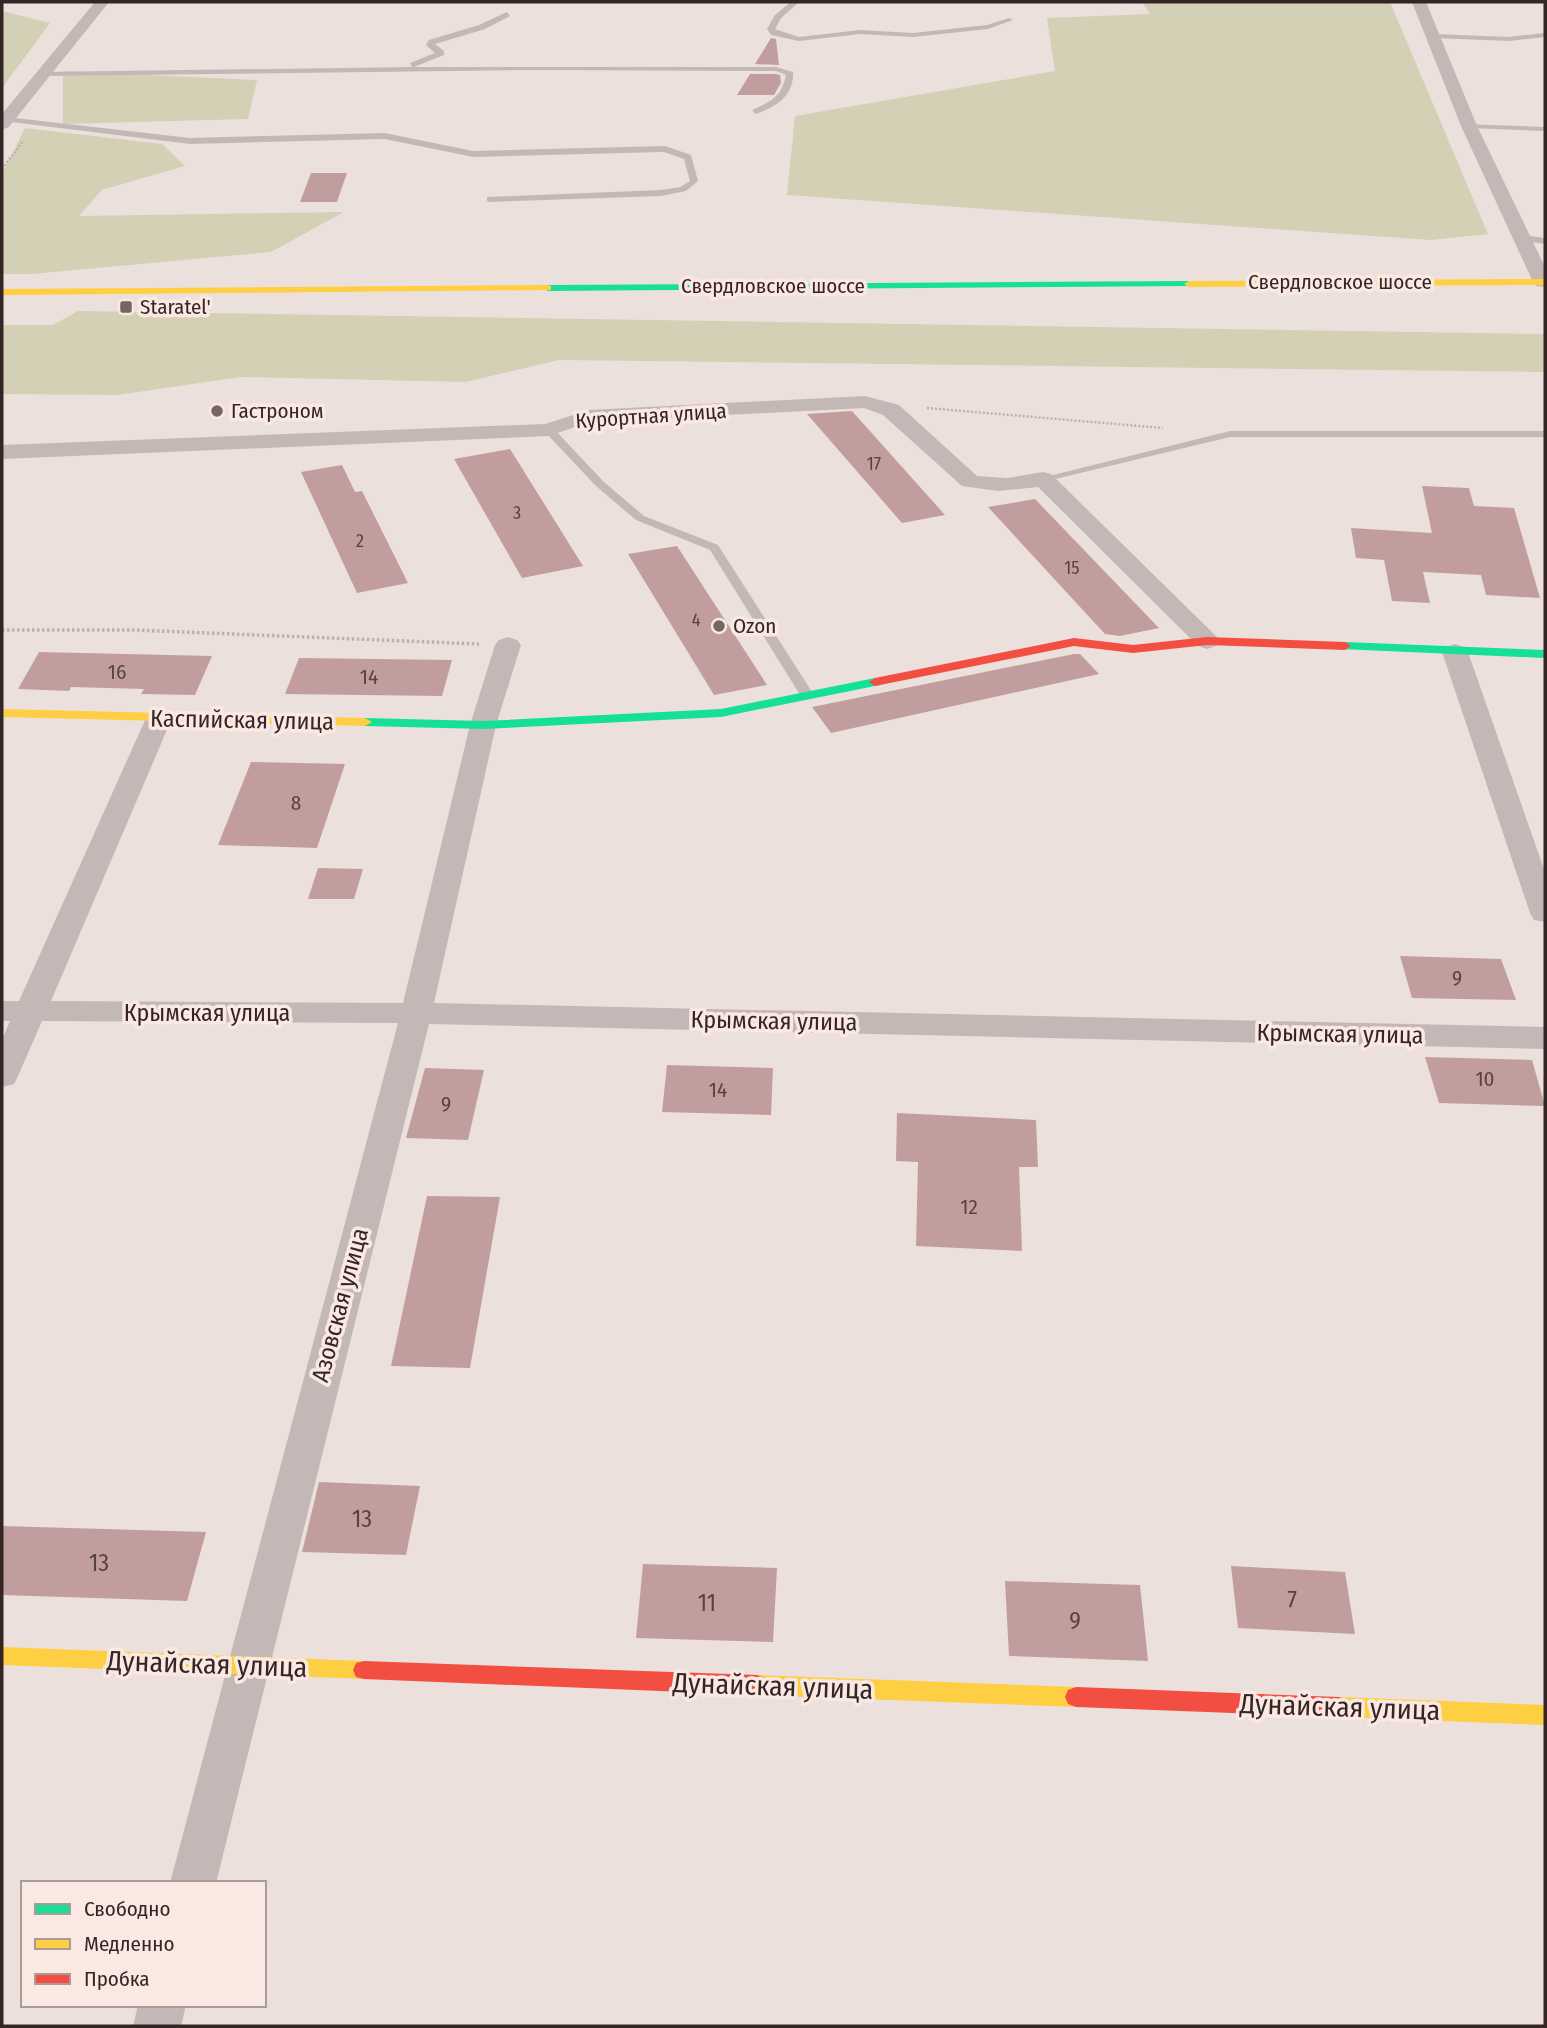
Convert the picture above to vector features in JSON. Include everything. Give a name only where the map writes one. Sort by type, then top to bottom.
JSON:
[{"type":"street","points":[[3,121],[102,2]]},
{"type":"street","points":[[1419,2],[1469,126],[1544,282]]},
{"type":"street","name":"Свердловское шоссе","points":[[2,292],[1544,282]]},
{"type":"street","name":"Курортная улица","points":[[2,452],[549,430],[589,416],[865,402],[891,410],[970,481],[987,485],[1015,485],[1043,479]]},
{"type":"street","points":[[1043,479],[1207,641]]},
{"type":"street","name":"Каспийская улица","points":[[2,713],[483,726],[721,713],[1057,643],[1074,642],[1133,649],[1207,641],[1545,654]]},
{"type":"street","name":"Азовская улица","points":[[193,1881],[246,1666],[416,1013],[483,726],[508,645]]},
{"type":"street","points":[[1455,652],[1545,913]]},
{"type":"street","points":[[2,1076],[15,1011],[159,718]]},
{"type":"street","name":"Крымская улица","points":[[15,1011],[416,1013],[1545,1038]]},
{"type":"street","name":"Дунайская улица","points":[[2,1656],[1545,1715]]},
{"type":"street","points":[[157,2026],[162,2007]]},
{"type":"lane","points":[[794,2],[773,23],[771,29],[774,33],[799,39],[860,32],[913,35],[988,27],[1009,20]]},
{"type":"lane","points":[[401,69],[439,56],[441,53],[430,45],[438,39],[482,27],[507,14]]},
{"type":"lane","points":[[1434,36],[1508,39],[1545,35]]},
{"type":"lane","points":[[42,74],[401,69],[769,69],[784,70],[790,74],[787,93],[783,99],[755,112]]},
{"type":"lane","points":[[3,121],[190,141],[385,136],[473,154],[665,149],[688,157],[694,181],[691,186],[681,190],[660,193],[490,199]]},
{"type":"lane","points":[[1469,126],[1545,129]]},
{"type":"lane","points":[[1522,238],[1545,241]]},
{"type":"lane","points":[[549,430],[600,484],[640,517],[714,548],[807,695]]},
{"type":"lane","points":[[1043,479],[1230,434],[1545,434]]},
{"type":"path","points":[[2,169],[37,123]]},
{"type":"path","points":[[865,402],[1230,434]]},
{"type":"path","points":[[2,630],[134,630],[508,645]]},
{"type":"shaded area","points":[[1142,2],[1390,2],[1488,234],[1431,240],[787,195],[795,116],[1055,71],[1047,18],[1150,14]]},
{"type":"shaded area","points":[[2,11],[50,23],[2,88]]},
{"type":"shaded area","points":[[63,71],[257,80],[248,119],[63,124]]},
{"type":"shaded area","points":[[25,128],[162,144],[185,166],[102,190],[79,216],[344,212],[271,252],[32,274],[2,274],[2,174]]},
{"type":"shaded area","points":[[78,311],[1545,334],[1545,372],[559,360],[466,382],[241,377],[117,395],[2,394],[2,325],[53,325]]},
{"type":"building","points":[[771,38],[776,39],[779,65],[755,64]]},
{"type":"building","points":[[750,74],[780,75],[781,83],[774,95],[737,95]]},
{"type":"building","points":[[311,173],[347,173],[337,202],[300,202]]},
{"type":"building","points":[[852,411],[945,515],[902,523],[807,414]]},
{"type":"building","points":[[510,449],[583,566],[522,578],[454,459]]},
{"type":"building","points":[[342,465],[355,492],[362,491],[408,583],[357,593],[301,472]]},
{"type":"building","points":[[1422,486],[1469,488],[1474,506],[1514,508],[1540,598],[1486,595],[1481,575],[1423,572],[1430,603],[1392,601],[1384,560],[1356,558],[1351,528],[1432,533]]},
{"type":"building","points":[[1035,499],[1159,628],[1120,636],[1105,634],[988,507]]},
{"type":"building","points":[[677,546],[767,685],[714,695],[628,554]]},
{"type":"building","points":[[39,652],[212,656],[195,695],[141,694],[144,689],[18,689]]},
{"type":"building","points":[[1080,654],[1099,674],[831,733],[812,707]]},
{"type":"building","points":[[299,658],[452,660],[442,696],[285,694]]},
{"type":"building","points":[[251,762],[345,764],[317,848],[218,845]]},
{"type":"building","points":[[318,868],[363,869],[354,899],[308,899]]},
{"type":"building","points":[[1400,956],[1501,959],[1516,1000],[1412,998]]},
{"type":"building","points":[[1425,1057],[1532,1060],[1545,1106],[1439,1103]]},
{"type":"building","points":[[667,1065],[773,1068],[771,1115],[662,1112]]},
{"type":"building","points":[[425,1068],[484,1070],[468,1140],[406,1138]]},
{"type":"building","points":[[897,1113],[1036,1120],[1038,1167],[1019,1167],[1022,1251],[916,1246],[918,1162],[896,1161]]},
{"type":"building","points":[[427,1196],[500,1197],[470,1368],[391,1366]]},
{"type":"building","points":[[319,1482],[420,1486],[406,1555],[302,1552]]},
{"type":"building","points":[[2,1526],[206,1532],[187,1601],[2,1595]]},
{"type":"building","points":[[643,1564],[777,1568],[773,1642],[636,1638]]},
{"type":"building","points":[[1231,1566],[1345,1572],[1355,1634],[1238,1628]]},
{"type":"building","points":[[1005,1581],[1140,1585],[1148,1661],[1009,1656]]},
{"type":"traffic: fast","points":[[548,288],[1189,284]]},
{"type":"traffic: fast","points":[[1345,646],[1545,654]]},
{"type":"traffic: fast","points":[[365,722],[483,725],[721,713],[875,682]]},
{"type":"traffic: slow","points":[[1189,284],[1545,282]]},
{"type":"traffic: slow","points":[[2,292],[548,288]]},
{"type":"traffic: slow","points":[[2,713],[365,722]]},
{"type":"traffic: slow","points":[[2,1656],[364,1670]]},
{"type":"traffic: slow","points":[[757,1685],[1076,1697]]},
{"type":"traffic: slow","points":[[1339,1707],[1545,1715]]},
{"type":"traffic: jam","points":[[875,682],[1074,642],[1133,649],[1207,641],[1345,646]]},
{"type":"traffic: jam","points":[[364,1670],[757,1685]]},
{"type":"traffic: jam","points":[[1076,1697],[1339,1707]]},
{"type":"place","name":"Staratel'","points":[[126,307]]},
{"type":"place","name":"Гастроном","points":[[217,411]]},
{"type":"place","name":"Ozon","points":[[719,626]]}]
